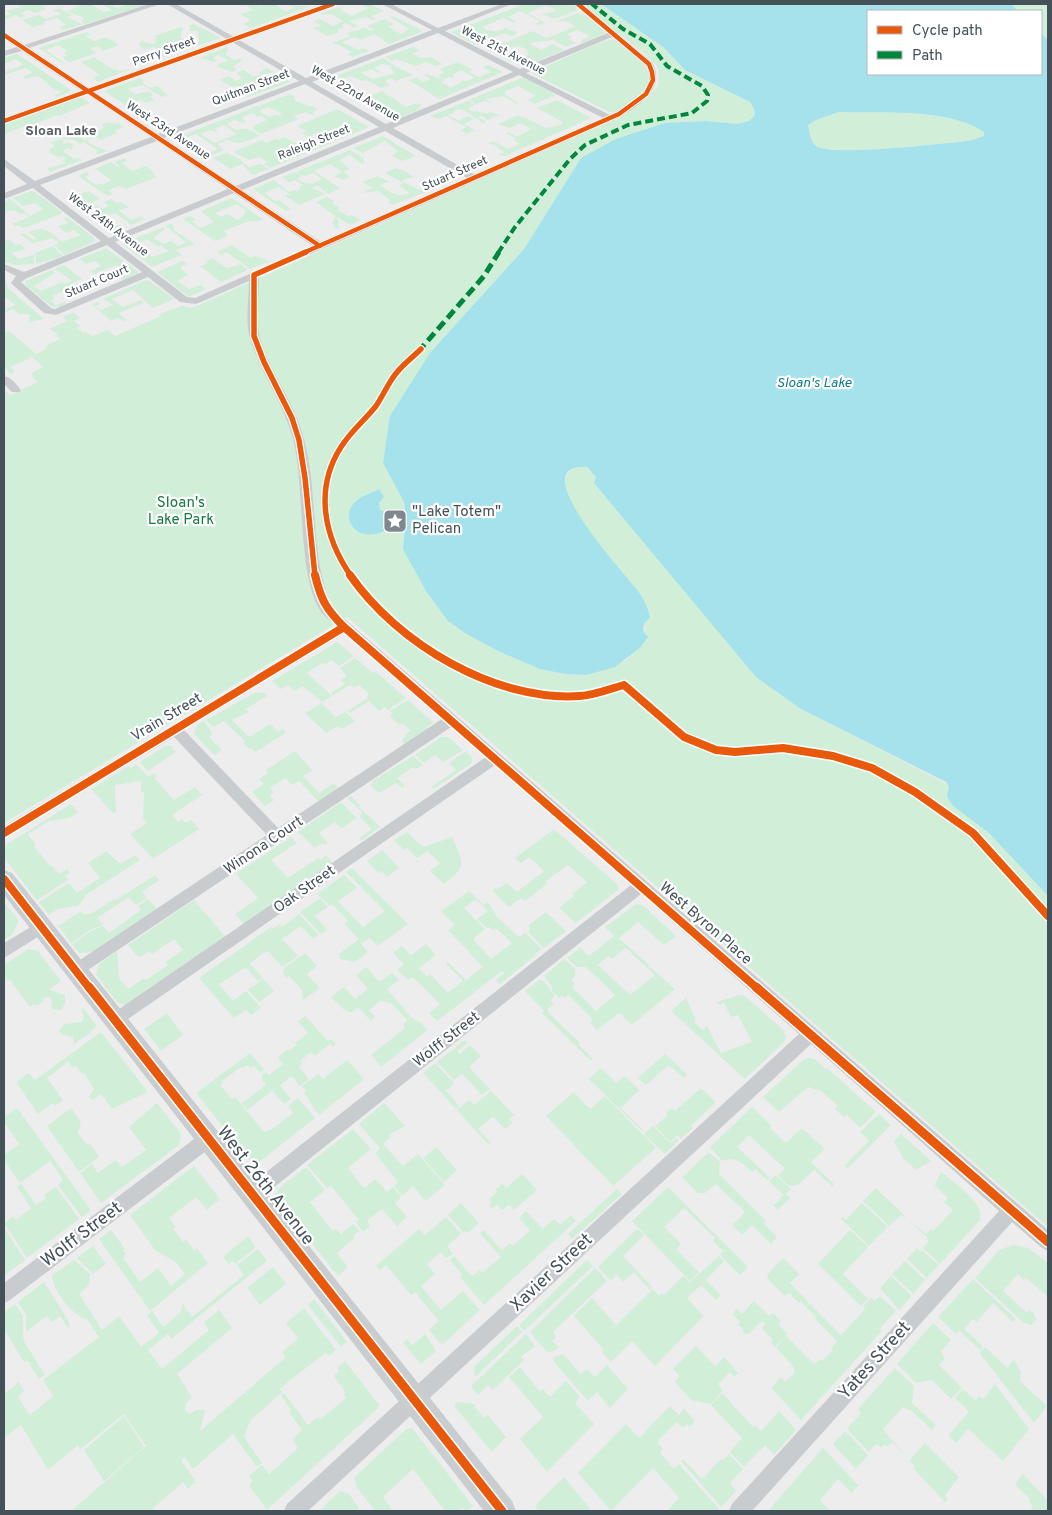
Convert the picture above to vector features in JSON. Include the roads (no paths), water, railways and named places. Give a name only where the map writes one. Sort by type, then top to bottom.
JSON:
[{"type":"street","points":[[4,54],[156,4]]},
{"type":"street","name":"West 22nd Avenue","points":[[171,4],[474,178]]},
{"type":"street","name":"Perry Street","points":[[4,121],[333,4]]},
{"type":"street","name":"West 21st Avenue","points":[[386,4],[610,118]]},
{"type":"street","name":"Quitman Street","points":[[4,196],[508,4]]},
{"type":"street","points":[[578,4],[613,34]]},
{"type":"street","name":"Raleigh Street","points":[[24,276],[613,34]]},
{"type":"street","name":"Stuart Street","points":[[199,300],[610,118],[639,100],[652,85],[653,74],[649,64],[613,34]]},
{"type":"street","name":"West 23rd Avenue","points":[[4,35],[320,246]]},
{"type":"street","name":"West 24th Avenue","points":[[4,162],[184,300],[189,302],[199,300]]},
{"type":"street","points":[[4,267],[24,276]]},
{"type":"street","name":"Stuart Court","points":[[24,276],[17,280],[16,285],[48,311],[54,312],[62,311],[150,273]]},
{"type":"street","points":[[254,275],[254,336],[264,362],[292,418],[299,440],[305,478],[313,568],[318,589],[327,610],[344,627]]},
{"type":"street","points":[[4,379],[16,390]]},
{"type":"street","name":"West Byron Place","points":[[344,627],[1048,1242]]},
{"type":"street","name":"Vrain Street","points":[[4,833],[344,627]]},
{"type":"street","name":"Winona Court","points":[[76,971],[451,720]]},
{"type":"street","points":[[175,729],[277,836]]},
{"type":"street","name":"Oak Street","points":[[116,1021],[495,758]]},
{"type":"street","name":"West 26th Avenue","points":[[4,879],[502,1511]]},
{"type":"street","name":"Wolff Street","points":[[252,1194],[641,886]]},
{"type":"street","points":[[4,951],[42,927]]},
{"type":"street","name":"Xavier Street","points":[[294,1511],[811,1034]]},
{"type":"street","name":"Wolff Street","points":[[4,1294],[208,1139]]},
{"type":"street","name":"Yates Street","points":[[739,1511],[1012,1210]]},
{"type":"water","name":"Sloan's Lake","points":[[601,4],[1011,4],[1017,10],[867,10],[867,75],[1042,75],[1042,34],[1048,40],[1048,896],[989,833],[953,806],[947,797],[949,786],[946,782],[801,709],[756,677],[594,483],[596,477],[587,467],[570,470],[565,482],[571,500],[599,544],[642,597],[650,618],[643,627],[648,637],[640,648],[615,667],[586,675],[565,674],[540,669],[498,651],[468,635],[448,621],[426,591],[403,549],[406,517],[404,502],[383,463],[390,416],[430,353],[524,249],[581,158],[616,139],[665,123],[706,121],[738,124],[749,121],[755,115],[750,102],[685,70],[663,47]],"holes":[[[839,112],[894,112],[934,115],[953,119],[970,124],[984,132],[984,136],[969,141],[865,150],[826,149],[816,146],[811,139],[808,125],[816,120]]]},
{"type":"water","points":[[379,489],[384,497],[379,503],[380,510],[387,513],[393,511],[394,513],[386,530],[376,534],[360,532],[350,522],[350,509],[357,500]]},
{"type":"place","name":"\"Lake Totem\" Pelican","points":[[395,521]]},
{"type":"district","name":"Sloan Lake","points":[[61,131]]},
{"type":"park label","name":"Sloan's Lake Park","points":[[181,512]]}]
